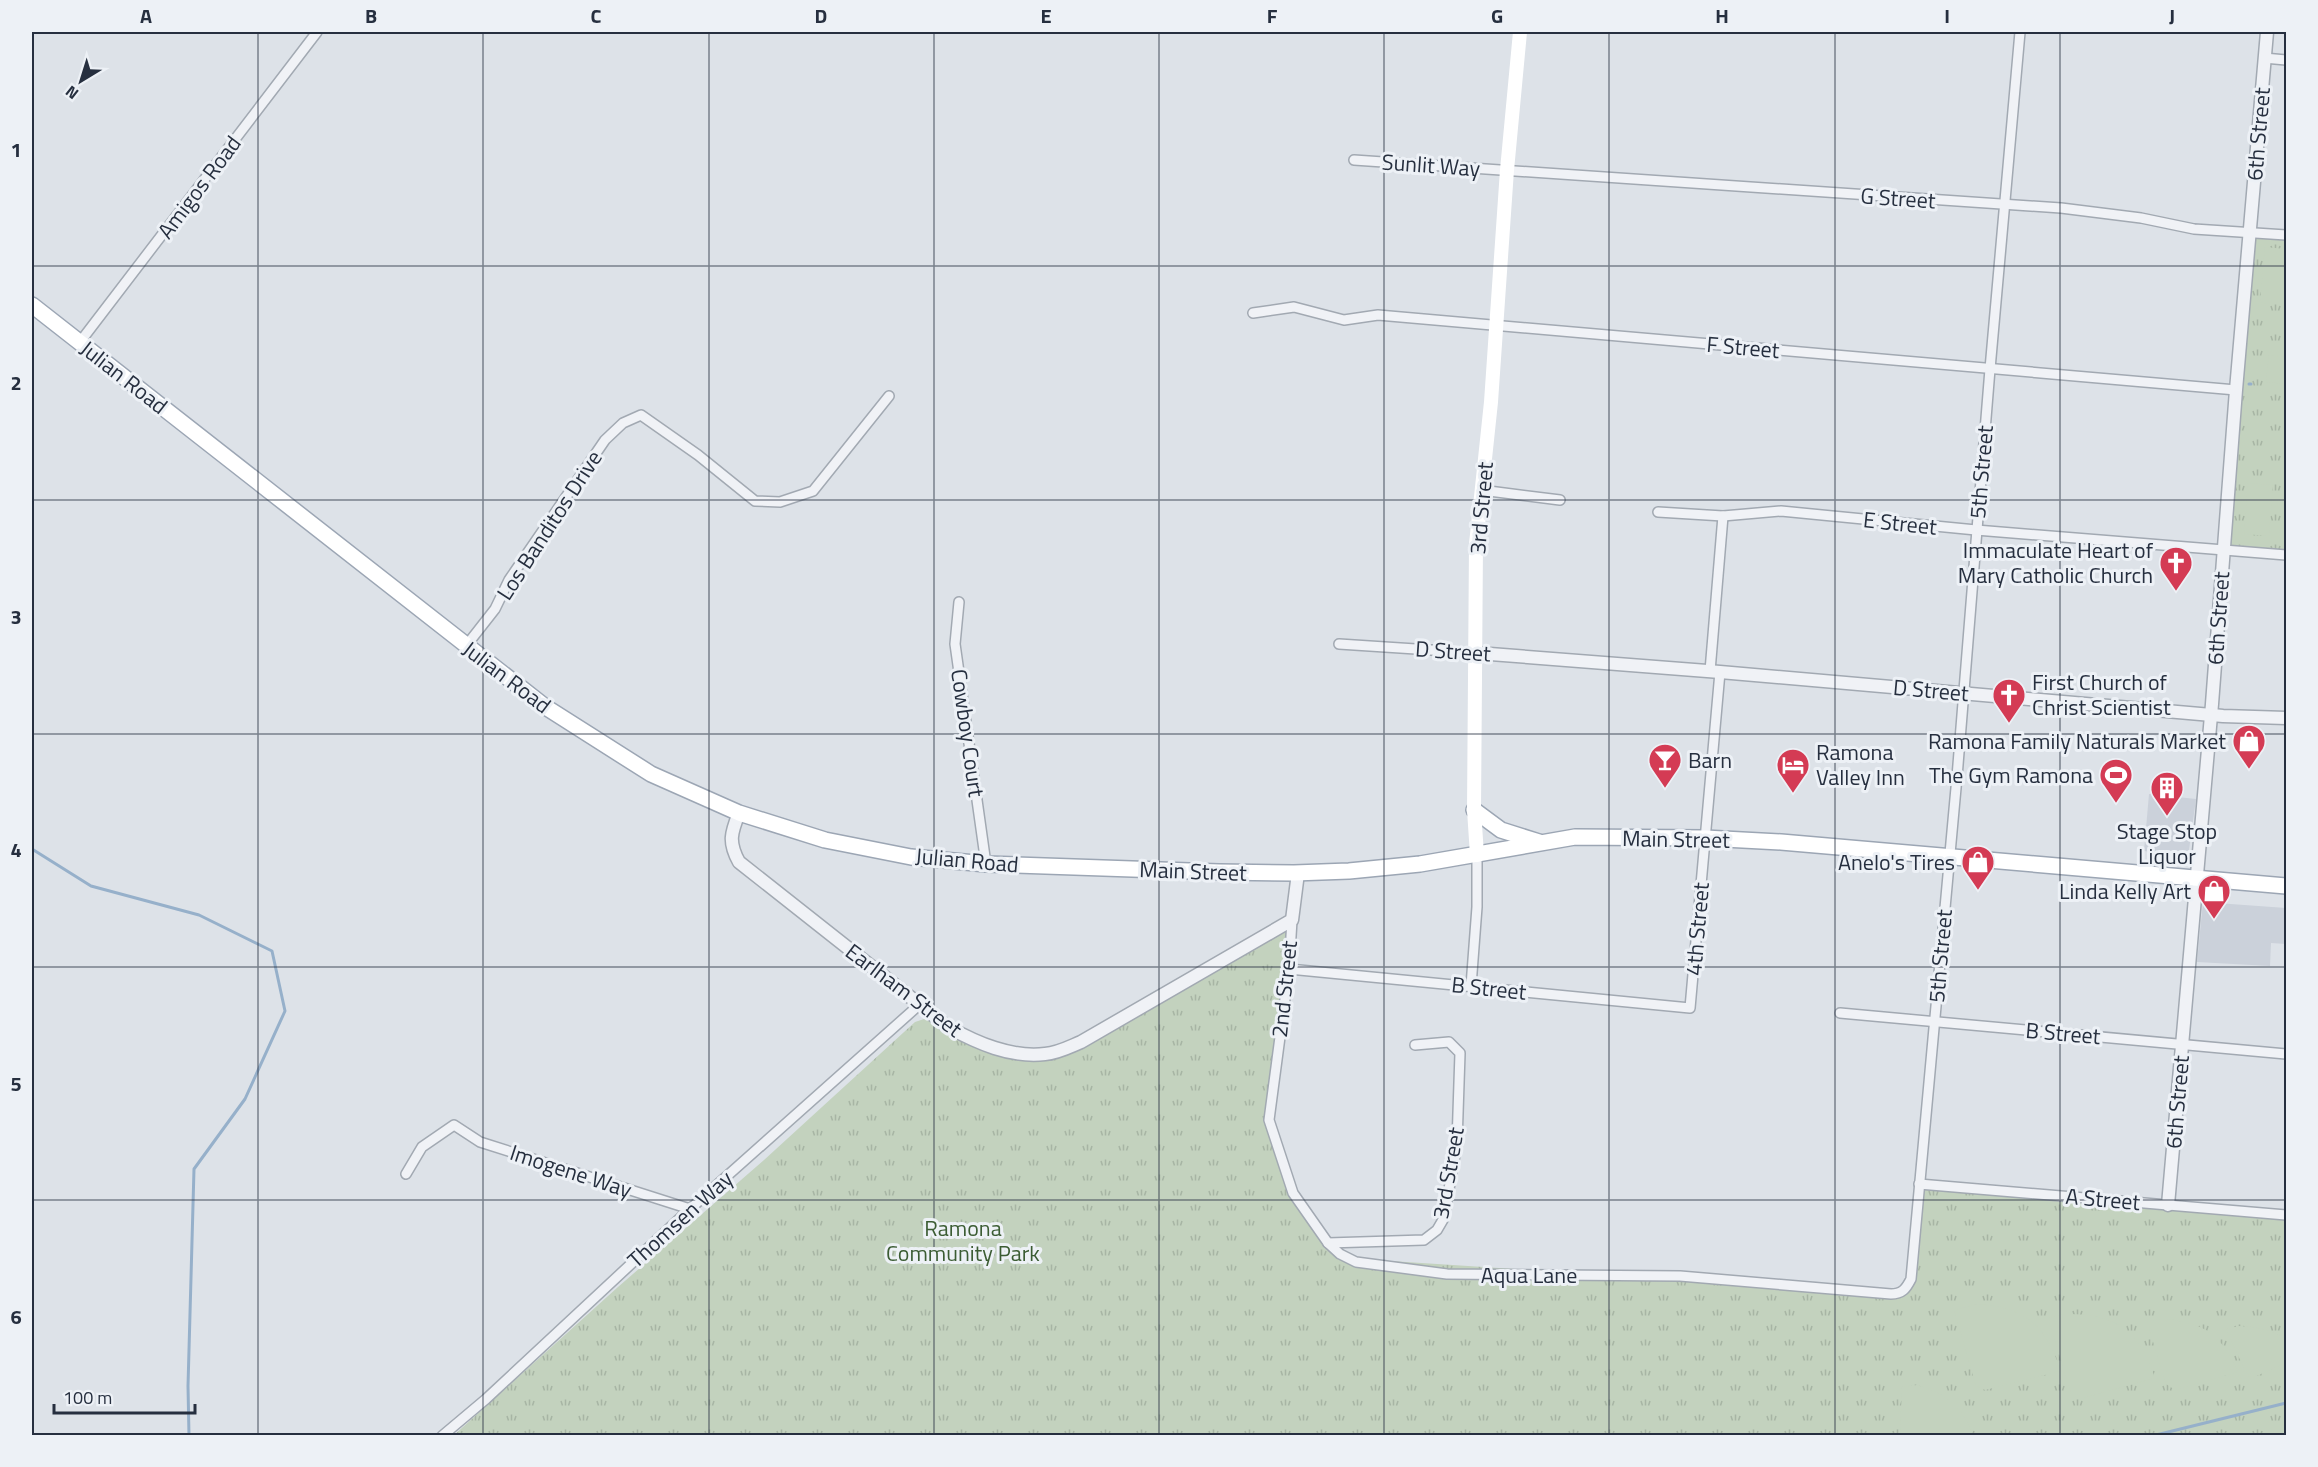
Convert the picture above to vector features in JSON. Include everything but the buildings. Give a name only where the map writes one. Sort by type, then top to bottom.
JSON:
[{"type":"main road","name":"3rd Street","points":[[1477,855],[1478,841],[1474,810],[1477,653],[1476,544],[1520,32]]},
{"type":"main road","name":"Julian Road","points":[[32,304],[544,706],[631,763],[739,813],[825,840],[911,857],[987,864],[1067,867]]},
{"type":"main road","points":[[1474,810],[1501,830],[1542,843]]},
{"type":"main road","name":"Main Street","points":[[1067,867],[1298,873],[1349,871],[1420,864],[1575,837],[1705,838],[1781,842],[2286,885]]},
{"type":"street","name":"Amigos Road","points":[[80,342],[316,32]]},
{"type":"street","name":"5th Street","points":[[1891,1294],[1897,1294],[1906,1289],[1911,1279],[2020,32]]},
{"type":"street","name":"6th Street","points":[[2168,1205],[2267,32]]},
{"type":"street","points":[[2264,58],[2286,60]]},
{"type":"street","name":"Sunlit Way","points":[[1354,160],[1508,170]]},
{"type":"street","name":"G Street","points":[[1508,170],[2004,206],[2061,208],[2141,218],[2194,229],[2286,235]]},
{"type":"street","name":"F Street","points":[[1253,313],[1294,308],[1344,320],[1378,315],[2236,390]]},
{"type":"street","name":"Los Banditos Drive","points":[[466,646],[495,609],[509,580],[605,440],[622,423],[641,415],[698,455],[755,501],[780,502],[813,491],[889,396]]},
{"type":"street","points":[[1481,489],[1560,500]]},
{"type":"street","name":"E Street","points":[[1658,512],[1723,516],[1781,511],[1976,530],[2286,555]]},
{"type":"street","name":"4th Street","points":[[1690,1008],[1705,838],[1723,516]]},
{"type":"street","name":"Cowboy Court","points":[[959,602],[955,622],[955,644],[987,864]]},
{"type":"street","name":"D Street","points":[[1339,644],[1715,671],[2211,715],[2286,718]]},
{"type":"street","name":"Earlham Street","points":[[739,813],[730,834],[733,850],[739,862],[948,1027],[975,1042],[1009,1052],[1043,1054],[1057,1052],[1081,1042],[1292,920]]},
{"type":"street","name":"3rd Street","points":[[1471,986],[1477,855]]},
{"type":"street","name":"2nd Street","points":[[1270,1104],[1289,969],[1298,873]]},
{"type":"street","name":"B Street","points":[[1289,969],[1690,1008]]},
{"type":"street","name":"Thomsen Way","points":[[442,1436],[486,1399],[690,1209],[919,1005]]},
{"type":"street","name":"B Street","points":[[1840,1013],[2286,1054]]},
{"type":"street","name":"3rd Street","points":[[1328,1243],[1424,1240],[1437,1230],[1444,1218],[1458,1143],[1460,1053],[1449,1042],[1415,1045]]},
{"type":"street","name":"Aqua Lane","points":[[1270,1104],[1269,1120],[1293,1193],[1328,1243],[1340,1254],[1356,1262],[1447,1274],[1680,1276],[1891,1294]]},
{"type":"street","name":"Imogene Way","points":[[406,1174],[422,1147],[454,1125],[480,1142],[690,1209]]},
{"type":"street","name":"A Street","points":[[1920,1184],[2286,1215]]},
{"type":"shaded area","points":[[2149,794],[2196,799],[2189,850],[2185,854],[2181,856],[2144,851]]},
{"type":"shaded area","points":[[2203,902],[2286,908],[2286,944],[2271,943],[2270,966],[2197,962]]},
{"type":"green space","points":[[2249,232],[2286,235],[2286,555],[2223,550]]},
{"type":"green space","points":[[2265,247],[2286,249],[2286,298],[2279,298],[2267,304],[2260,302]]},
{"type":"green space","points":[[2269,355],[2286,357],[2286,384],[2266,382]]},
{"type":"green space","points":[[2248,483],[2273,485],[2269,536],[2244,534]]},
{"type":"green space","name":"Ramona Community Park","points":[[1293,913],[1270,1104],[1287,1181],[1331,1246],[1360,1259],[1890,1293],[1908,1287],[1920,1184],[2286,1215],[2286,1435],[453,1436],[618,1287],[764,1160],[915,1022],[933,1016],[970,1040],[1051,1053]]},
{"type":"green space","points":[[1977,1304],[2009,1310],[2032,1322],[2048,1342],[2061,1371],[1985,1390],[1976,1386],[1954,1310]]},
{"type":"green space","points":[[2064,1314],[2097,1317],[2123,1328],[2133,1336],[2141,1348],[2155,1378],[2080,1399],[2071,1393],[2048,1318]]},
{"type":"green space","points":[[2165,1319],[2191,1324],[2210,1333],[2225,1349],[2238,1372],[2175,1390],[2166,1384],[2147,1322]]},
{"type":"green space","points":[[2239,1326],[2264,1329],[2286,1339],[2286,1363],[2252,1378],[2247,1375],[2226,1329]]},
{"type":"green space","points":[[1917,1385],[1945,1397],[1952,1403],[1964,1416],[1973,1435],[1900,1435],[1902,1387]]},
{"type":"waterway","points":[[32,849],[91,886],[199,915],[272,951],[285,1011],[245,1099],[194,1169],[188,1386],[189,1436]]},
{"type":"waterway","points":[[2152,1436],[2286,1403]]},
{"type":"place","name":"Immaculate Heart of Mary Catholic Church","points":[[2176,592]]},
{"type":"place","name":"First Church of Christ Scientist","points":[[2009,724]]},
{"type":"place","name":"Ramona Family Naturals Market","points":[[2249,770]]},
{"type":"place","name":"Barn","points":[[1665,789]]},
{"type":"place","name":"Ramona Valley Inn","points":[[1793,794]]},
{"type":"place","name":"The Gym Ramona","points":[[2116,804]]},
{"type":"place","name":"Stage Stop Liquor","points":[[2167,817]]},
{"type":"place","name":"Anelo's Tires","points":[[1978,891]]},
{"type":"place","name":"Linda Kelly Art","points":[[2214,920]]}]
